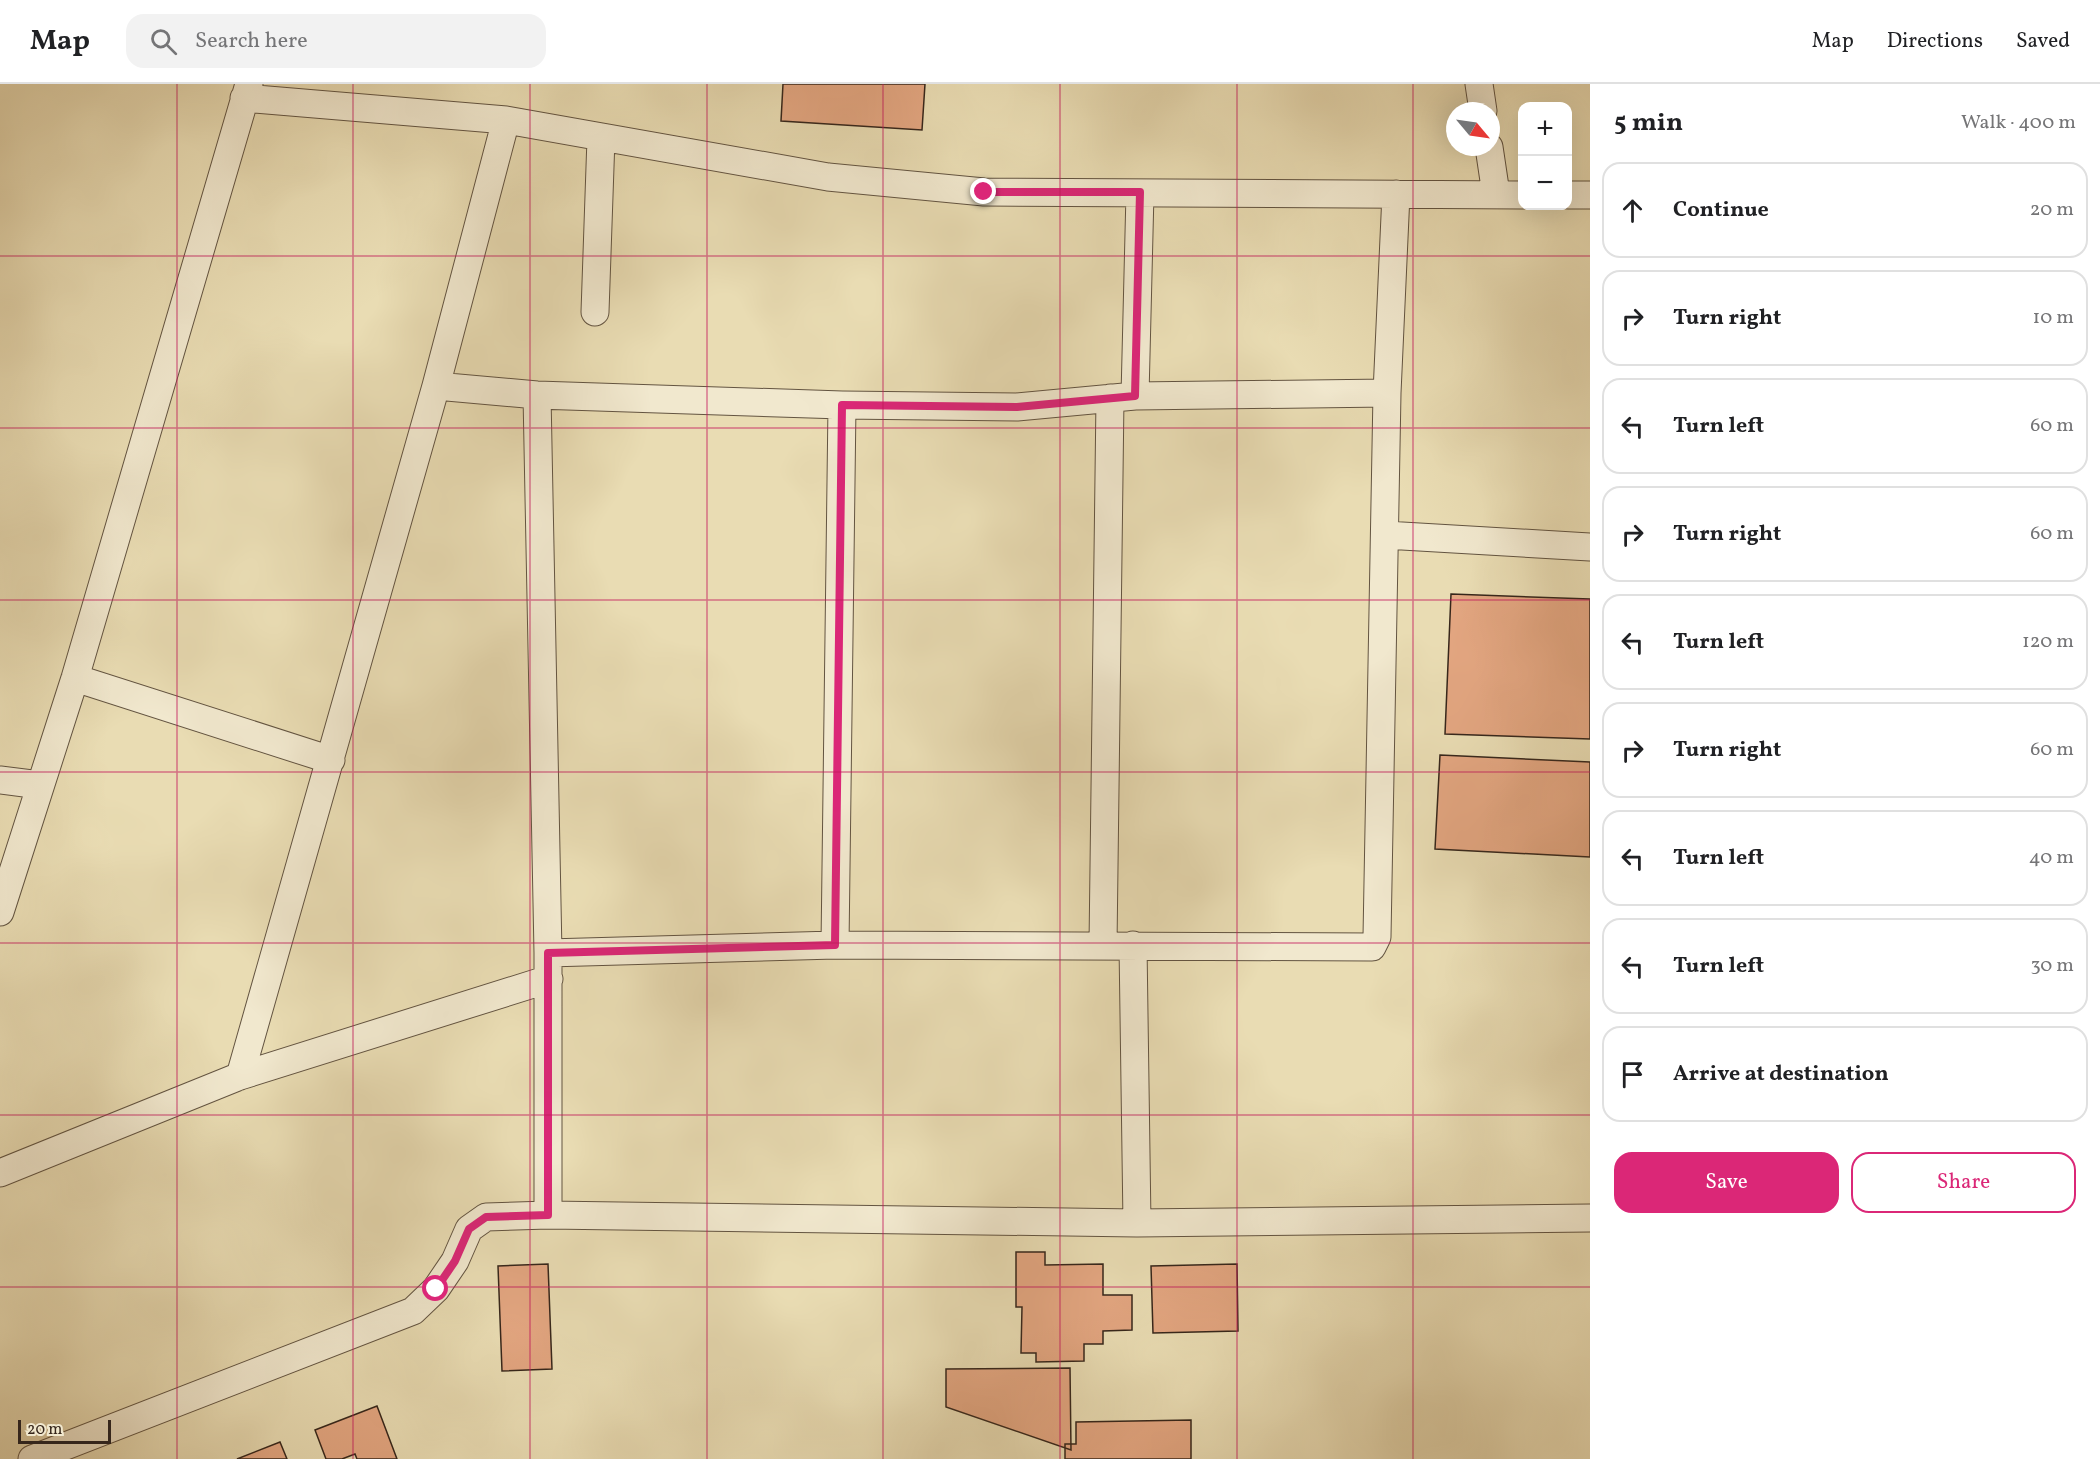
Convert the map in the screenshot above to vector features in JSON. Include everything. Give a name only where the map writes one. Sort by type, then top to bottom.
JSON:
[{"type":"street","points":[[1479,84],[1482,102]]},
{"type":"street","points":[[0,912],[75,678],[247,91],[506,120],[828,177],[984,192],[1518,195]]},
{"type":"street","points":[[240,1076],[436,386],[506,120]]},
{"type":"street","points":[[595,312],[601,138]]},
{"type":"street","points":[[1490,156],[1496,194]]},
{"type":"street","points":[[1103,945],[1122,397],[1140,192]]},
{"type":"street","points":[[0,1173],[240,1076],[548,966],[835,945],[1369,948],[1374,945],[1387,393],[1396,194]]},
{"type":"street","points":[[1572,195],[1590,195]]},
{"type":"street","points":[[436,386],[537,395],[842,405],[1017,407],[1122,397],[1387,393]]},
{"type":"street","points":[[537,395],[548,966],[548,1215]]},
{"type":"street","points":[[835,945],[842,405]]},
{"type":"street","points":[[1385,535],[1590,547]]},
{"type":"street","points":[[75,678],[331,760]]},
{"type":"street","points":[[0,780],[40,785]]},
{"type":"street","points":[[1133,945],[1137,1223]]},
{"type":"street","points":[[32,1459],[413,1311],[436,1289],[455,1261],[469,1229],[486,1217],[548,1215],[1137,1223],[1590,1218]]},
{"type":"building","points":[[783,84],[925,84],[922,130],[781,121]]},
{"type":"building","points":[[1451,594],[1590,599],[1590,739],[1445,734]]},
{"type":"building","points":[[1440,755],[1590,762],[1590,857],[1435,849]]},
{"type":"building","points":[[1016,1252],[1045,1252],[1045,1265],[1103,1264],[1103,1295],[1132,1295],[1132,1330],[1103,1331],[1103,1344],[1084,1344],[1084,1361],[1036,1362],[1036,1353],[1021,1353],[1022,1307],[1016,1307]]},
{"type":"building","points":[[548,1264],[552,1369],[502,1371],[498,1266]]},
{"type":"building","points":[[1237,1264],[1238,1331],[1153,1333],[1151,1266]]},
{"type":"building","points":[[1070,1368],[1071,1450],[946,1407],[946,1369]]},
{"type":"building","points":[[377,1406],[397,1459],[357,1459],[355,1454],[342,1459],[326,1459],[315,1430]]},
{"type":"building","points":[[1191,1420],[1191,1459],[1065,1459],[1065,1444],[1076,1444],[1076,1422]]},
{"type":"building","points":[[280,1442],[287,1459],[237,1459]]},
{"type":"route","points":[[436,1289],[455,1261],[469,1229],[486,1217],[548,1215],[548,953],[835,945],[842,405],[1017,407],[1135,396],[1140,192],[984,192]]}]
